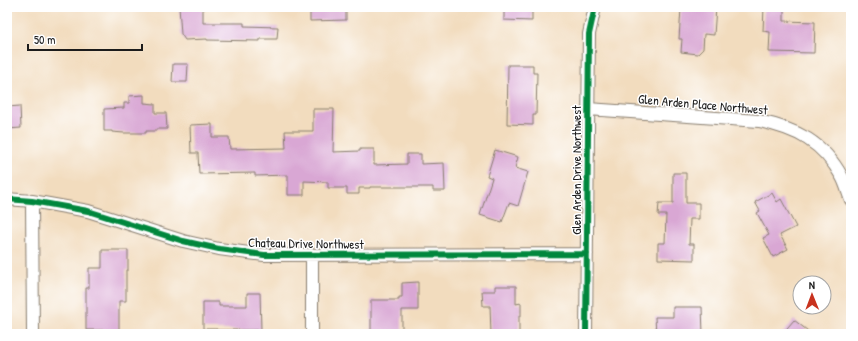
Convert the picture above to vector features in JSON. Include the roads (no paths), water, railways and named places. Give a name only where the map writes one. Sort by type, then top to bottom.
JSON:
[{"type":"street","name":"Glen Arden Drive Northwest","points":[[586,334],[589,34],[595,7]]},
{"type":"street","name":"Glen Arden Place Northwest","points":[[588,109],[759,121],[781,126],[798,133],[812,142],[823,152],[834,164],[843,178],[851,200]]},
{"type":"street","name":"Chateau Drive Northwest","points":[[7,199],[32,201],[88,211],[183,241],[219,249],[264,255],[587,254]]},
{"type":"street","points":[[32,201],[33,334]]},
{"type":"street","points":[[312,255],[312,334]]}]
